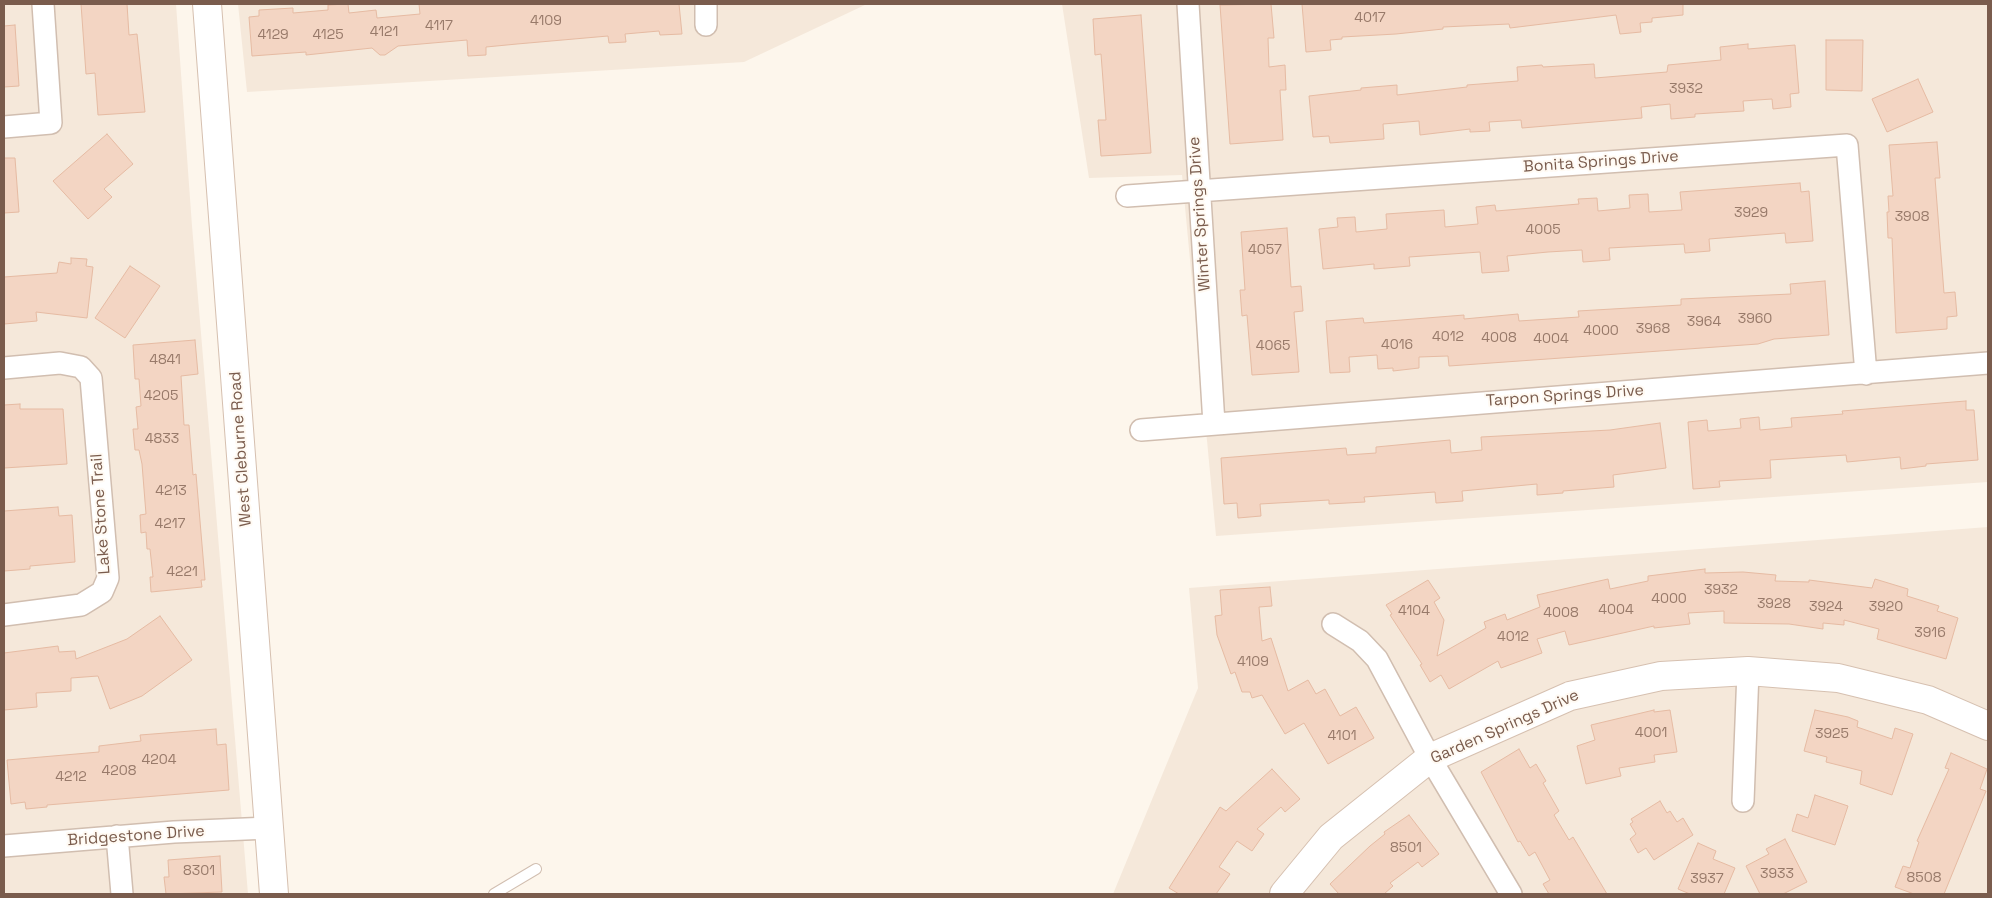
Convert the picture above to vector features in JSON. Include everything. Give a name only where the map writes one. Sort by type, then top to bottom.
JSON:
[{"type":"street","points":[[4,127],[52,124],[43,4]]},
{"type":"street","name":"West Cleburne Road","points":[[207,4],[274,894]]},
{"type":"street","points":[[706,4],[706,26]]},
{"type":"street","name":"Winter Springs Drive","points":[[1188,4],[1198,191],[1214,424]]},
{"type":"street","name":"Bonita Springs Drive","points":[[1127,196],[1847,145],[1866,374]]},
{"type":"street","name":"Lake Stone Trail","points":[[4,368],[60,363],[81,366],[91,378],[108,578],[102,592],[81,605],[4,616]]},
{"type":"street","name":"Tarpon Springs Drive","points":[[1141,430],[1988,363]]},
{"type":"street","points":[[1333,624],[1360,640],[1377,659],[1430,758],[1511,894]]},
{"type":"street","points":[[1743,801],[1748,671]]},
{"type":"street","name":"Garden Springs Drive","points":[[1284,894],[1331,836],[1430,758],[1570,696],[1660,676],[1748,671],[1838,678],[1928,700],[1988,726]]},
{"type":"street","name":"Bridgestone Drive","points":[[4,846],[117,836],[269,828]]},
{"type":"street","points":[[117,836],[122,894]]},
{"type":"lane","points":[[494,894],[536,869]]},
{"type":"shaded area","points":[[4,4],[176,4],[192,226],[248,894],[4,894]]},
{"type":"shaded area","points":[[238,4],[867,4],[744,62],[247,92]]},
{"type":"shaded area","points":[[1062,4],[1988,4],[1988,482],[1216,536],[1182,175],[1089,178]]},
{"type":"shaded area","points":[[1988,527],[1988,894],[1113,894],[1198,688],[1189,588]]},
{"type":"building","points":[[81,4],[127,4],[129,35],[137,34],[145,112],[98,115],[95,73],[86,74]]},
{"type":"building","points":[[348,4],[349,13],[376,10],[377,18],[420,14],[419,4],[679,4],[682,34],[660,35],[659,31],[625,34],[626,42],[609,43],[608,36],[486,47],[486,55],[468,56],[467,40],[398,46],[385,55],[380,55],[372,48],[306,55],[306,52],[252,56],[249,17],[259,16],[259,10],[293,8],[293,13],[328,10],[328,5]]},
{"type":"building","points":[[1271,4],[1274,38],[1268,38],[1269,67],[1285,65],[1286,90],[1280,90],[1283,140],[1230,144],[1220,5]]},
{"type":"building","points":[[1302,4],[1683,4],[1683,15],[1652,18],[1652,22],[1640,23],[1641,32],[1620,34],[1616,15],[1510,28],[1509,24],[1443,27],[1443,29],[1396,34],[1342,37],[1342,39],[1330,40],[1331,50],[1306,52]]},
{"type":"building","points":[[1141,15],[1151,153],[1101,156],[1098,120],[1106,120],[1101,54],[1095,55],[1093,19]]},
{"type":"building","points":[[15,25],[19,86],[4,87],[4,26]]},
{"type":"building","points":[[1826,40],[1863,40],[1862,91],[1826,90]]},
{"type":"building","points":[[1748,44],[1748,49],[1795,45],[1799,93],[1790,94],[1791,107],[1773,109],[1772,99],[1743,101],[1744,111],[1695,114],[1695,117],[1671,119],[1670,104],[1641,107],[1642,118],[1522,128],[1521,120],[1489,122],[1490,131],[1470,132],[1470,129],[1420,135],[1419,121],[1383,124],[1384,139],[1330,143],[1329,136],[1313,137],[1309,96],[1397,85],[1397,95],[1467,87],[1467,85],[1518,81],[1517,67],[1542,65],[1543,67],[1594,64],[1595,78],[1667,72],[1668,65],[1721,60],[1720,47]]},
{"type":"building","points":[[1918,79],[1933,112],[1887,132],[1872,99]]},
{"type":"building","points":[[107,134],[133,164],[104,189],[112,197],[88,219],[53,181]]},
{"type":"building","points":[[1937,142],[1940,178],[1935,178],[1944,293],[1955,292],[1957,316],[1947,317],[1947,329],[1896,333],[1892,238],[1888,238],[1887,212],[1889,212],[1888,196],[1893,196],[1889,145]]},
{"type":"building","points":[[4,158],[15,158],[19,212],[4,213]]},
{"type":"building","points":[[1800,183],[1801,192],[1809,191],[1813,241],[1786,243],[1785,233],[1709,239],[1710,251],[1685,253],[1684,244],[1609,248],[1610,260],[1583,262],[1582,250],[1548,252],[1507,256],[1509,271],[1482,273],[1480,252],[1409,257],[1410,266],[1374,269],[1374,264],[1323,269],[1319,229],[1338,227],[1337,218],[1355,217],[1356,232],[1387,229],[1386,214],[1444,210],[1445,227],[1478,224],[1476,207],[1495,205],[1496,211],[1579,204],[1578,199],[1597,198],[1598,211],[1630,208],[1629,195],[1648,194],[1649,212],[1682,210],[1680,192]]},
{"type":"building","points":[[1287,228],[1291,287],[1301,286],[1303,311],[1294,312],[1299,372],[1252,375],[1247,315],[1242,316],[1240,290],[1245,290],[1241,232]]},
{"type":"building","points":[[71,258],[87,259],[86,266],[93,267],[87,318],[36,312],[37,321],[4,324],[4,277],[57,273],[59,262],[71,264]]},
{"type":"building","points":[[130,266],[160,286],[125,338],[95,318]]},
{"type":"building","points":[[1825,281],[1829,335],[1774,339],[1758,344],[1449,366],[1448,356],[1419,357],[1419,368],[1393,371],[1393,368],[1378,369],[1377,355],[1349,357],[1350,372],[1330,373],[1326,321],[1363,318],[1364,323],[1464,315],[1464,319],[1518,314],[1519,321],[1579,317],[1578,311],[1681,305],[1681,299],[1791,294],[1790,284]]},
{"type":"building","points":[[195,340],[198,374],[181,376],[184,425],[189,425],[193,475],[196,474],[205,580],[201,580],[202,587],[151,592],[150,577],[153,577],[150,549],[147,549],[146,532],[141,533],[140,515],[146,514],[142,464],[139,450],[135,450],[133,429],[138,429],[136,407],[141,406],[139,379],[135,379],[133,345]]},
{"type":"building","points":[[1966,401],[1966,410],[1974,410],[1978,460],[1926,464],[1926,466],[1901,469],[1900,457],[1847,462],[1846,455],[1770,460],[1771,478],[1719,481],[1720,487],[1693,489],[1688,422],[1707,420],[1708,431],[1741,428],[1740,419],[1759,417],[1760,430],[1792,427],[1791,418],[1843,414],[1842,411]]},
{"type":"building","points":[[20,404],[20,409],[63,409],[67,464],[4,468],[4,405]]},
{"type":"building","points":[[1660,423],[1666,468],[1613,475],[1614,487],[1537,495],[1537,484],[1462,491],[1463,501],[1436,503],[1435,492],[1364,497],[1365,502],[1329,504],[1329,500],[1260,504],[1261,516],[1238,518],[1237,503],[1224,504],[1221,458],[1346,448],[1347,455],[1376,453],[1376,447],[1450,440],[1451,453],[1482,450],[1481,437],[1610,430]]},
{"type":"building","points":[[58,507],[59,516],[72,515],[75,562],[30,566],[30,569],[4,571],[4,511]]},
{"type":"building","points":[[1705,569],[1705,573],[1743,572],[1776,575],[1775,581],[1809,582],[1809,580],[1872,588],[1875,579],[1908,589],[1907,596],[1939,606],[1937,611],[1958,618],[1946,659],[1877,639],[1879,629],[1844,620],[1844,625],[1823,623],[1823,629],[1789,624],[1724,623],[1724,611],[1688,613],[1690,624],[1654,628],[1654,626],[1569,645],[1565,631],[1537,639],[1542,653],[1501,668],[1498,661],[1449,689],[1441,675],[1430,682],[1420,665],[1422,664],[1390,615],[1392,614],[1386,605],[1428,580],[1440,598],[1434,602],[1444,620],[1437,656],[1486,628],[1484,622],[1505,614],[1507,620],[1540,607],[1537,595],[1608,579],[1610,589],[1648,581],[1648,576]]},
{"type":"building","points":[[1270,587],[1272,606],[1259,607],[1262,641],[1271,638],[1288,691],[1308,680],[1316,694],[1325,689],[1340,716],[1356,707],[1374,738],[1328,764],[1304,723],[1285,734],[1262,695],[1252,698],[1250,692],[1242,692],[1235,672],[1231,674],[1217,635],[1215,616],[1222,615],[1220,590]]},
{"type":"building","points":[[160,616],[192,660],[142,696],[110,709],[98,676],[71,678],[71,691],[36,693],[37,707],[4,710],[4,653],[58,646],[59,652],[75,651],[76,659],[127,639]]},
{"type":"building","points":[[1654,710],[1654,712],[1670,710],[1677,752],[1654,755],[1655,762],[1619,768],[1621,776],[1586,784],[1577,746],[1595,740],[1591,725]]},
{"type":"building","points":[[1815,710],[1848,717],[1858,721],[1857,727],[1892,739],[1895,728],[1913,734],[1892,795],[1860,784],[1862,771],[1826,762],[1827,757],[1804,751]]},
{"type":"building","points":[[216,729],[217,745],[226,744],[229,790],[47,805],[47,807],[26,809],[25,802],[11,804],[7,760],[99,752],[99,746],[141,741],[140,735]]},
{"type":"building","points":[[1519,749],[1530,768],[1536,764],[1546,781],[1543,783],[1559,811],[1554,815],[1569,840],[1573,837],[1607,894],[1549,894],[1543,884],[1550,880],[1535,852],[1529,856],[1520,841],[1518,842],[1481,772]]},
{"type":"building","points":[[1951,753],[1987,769],[1980,789],[1986,791],[1944,894],[1914,894],[1895,887],[1903,866],[1910,868],[1919,842],[1917,841],[1949,769],[1945,768]]},
{"type":"building","points":[[1272,769],[1300,799],[1285,812],[1281,807],[1257,829],[1264,834],[1252,851],[1237,841],[1219,867],[1230,874],[1216,894],[1179,894],[1169,888],[1220,807],[1226,811]]},
{"type":"building","points":[[1815,795],[1848,806],[1835,845],[1792,831],[1797,814],[1808,818]]},
{"type":"building","points":[[1660,801],[1667,813],[1670,811],[1677,822],[1683,818],[1693,835],[1654,860],[1646,848],[1638,853],[1630,839],[1636,834],[1630,824],[1633,822],[1631,819]]},
{"type":"building","points":[[1409,815],[1439,854],[1422,867],[1418,862],[1390,883],[1393,886],[1384,894],[1339,894],[1330,884],[1385,834],[1384,832]]},
{"type":"building","points":[[1785,839],[1807,882],[1783,894],[1760,894],[1746,866],[1769,854],[1766,849]]},
{"type":"building","points":[[1698,843],[1716,851],[1713,859],[1735,868],[1724,894],[1690,894],[1678,889]]},
{"type":"building","points":[[220,856],[222,892],[166,894],[164,877],[169,877],[168,860]]}]
